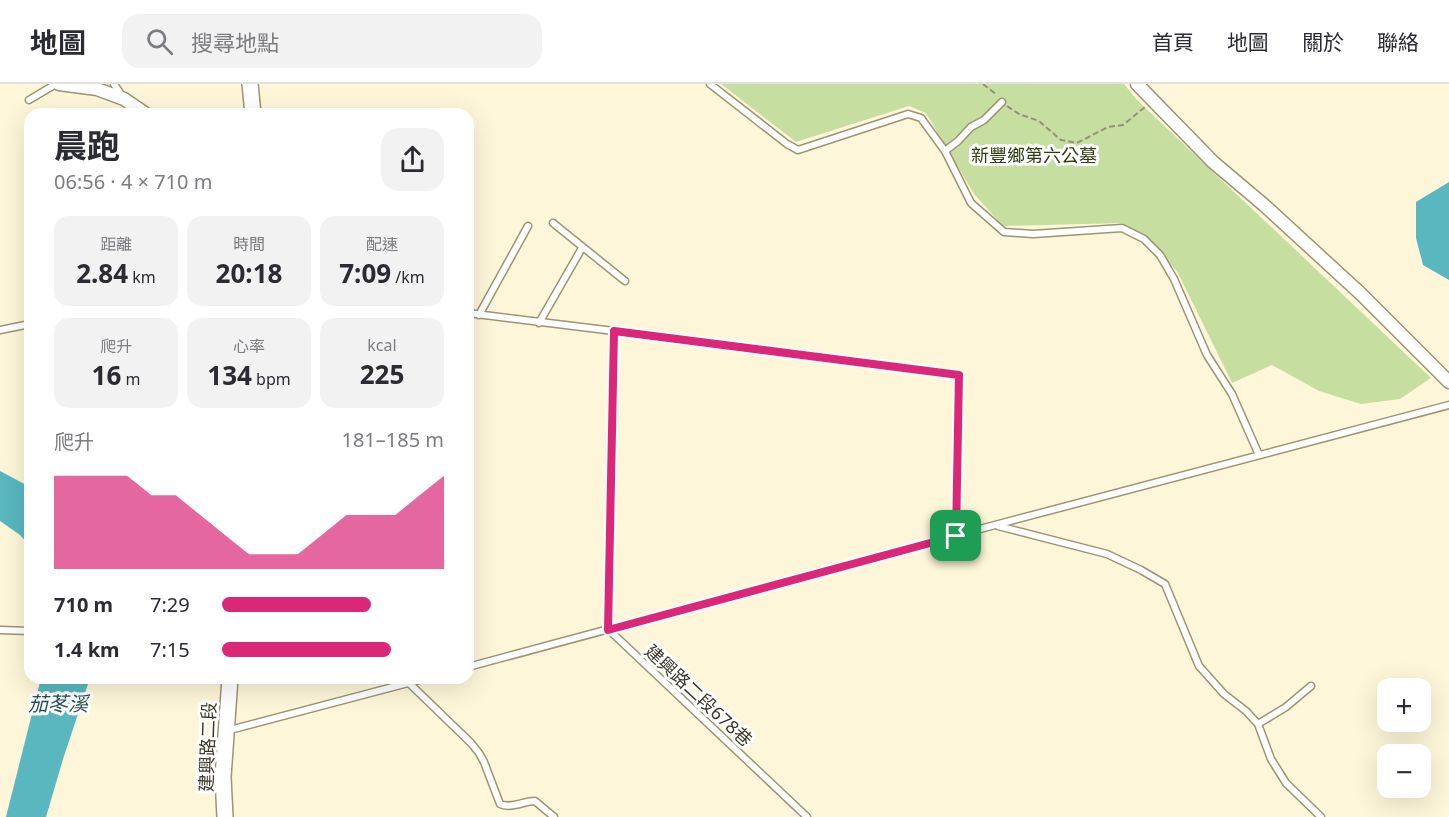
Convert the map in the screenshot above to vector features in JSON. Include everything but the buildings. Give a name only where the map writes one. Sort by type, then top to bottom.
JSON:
[{"type":"street","points":[[58,84],[97,89],[124,99],[137,108]]},
{"type":"street","points":[[250,84],[252,108]]},
{"type":"street","points":[[1137,84],[1213,162],[1264,205],[1361,294],[1449,382]]},
{"type":"street","name":"建興路二段","points":[[225,817],[223,777],[229,684]]},
{"type":"lane","points":[[29,100],[58,84]]},
{"type":"lane","points":[[114,84],[124,99]]},
{"type":"lane","points":[[710,84],[787,144],[798,150],[908,114],[921,118],[945,151],[971,202],[1004,232],[1033,234],[1122,228],[1144,239],[1160,255],[1174,279],[1207,355],[1232,394],[1259,455]]},
{"type":"lane","points":[[945,151],[971,127],[984,120],[1002,102]]},
{"type":"lane","points":[[553,223],[625,281]]},
{"type":"lane","points":[[478,315],[528,226]]},
{"type":"lane","points":[[539,323],[582,248]]},
{"type":"lane","points":[[474,314],[959,375],[956,536]]},
{"type":"lane","points":[[0,330],[24,325]]},
{"type":"lane","points":[[608,630],[614,331]]},
{"type":"lane","points":[[474,665],[1449,405]]},
{"type":"lane","points":[[995,525],[1107,554],[1165,584],[1199,666],[1224,694],[1246,711],[1258,724],[1271,759],[1286,783],[1321,817]]},
{"type":"lane","points":[[0,630],[24,631]]},
{"type":"lane","name":"建興路二段678巷","points":[[608,630],[807,817]]},
{"type":"lane","points":[[225,731],[405,684]]},
{"type":"lane","points":[[410,684],[479,753],[501,804],[508,806],[535,801],[554,817]]},
{"type":"lane","points":[[1258,724],[1286,707],[1311,686]]},
{"type":"path","points":[[983,84],[1019,114],[1039,121],[1061,140],[1077,143],[1108,127],[1123,125],[1152,101]]},
{"type":"green space","name":"新豐鄉第六公墓","points":[[721,84],[1124,84],[1137,100],[1431,378],[1400,399],[1361,404],[1319,391],[1272,365],[1232,383],[1178,273],[1151,240],[1122,223],[1003,226],[974,194],[926,113],[909,106],[796,142]]},
{"type":"water","points":[[1449,182],[1449,280],[1423,265],[1416,238],[1416,202]]},
{"type":"water","points":[[0,471],[24,484],[24,539],[0,521]]},
{"type":"water","name":"茄苳溪","points":[[39,684],[88,684],[46,817],[6,817]]},
{"type":"route","points":[[614,331],[959,375],[956,536],[608,630],[614,331]]}]
